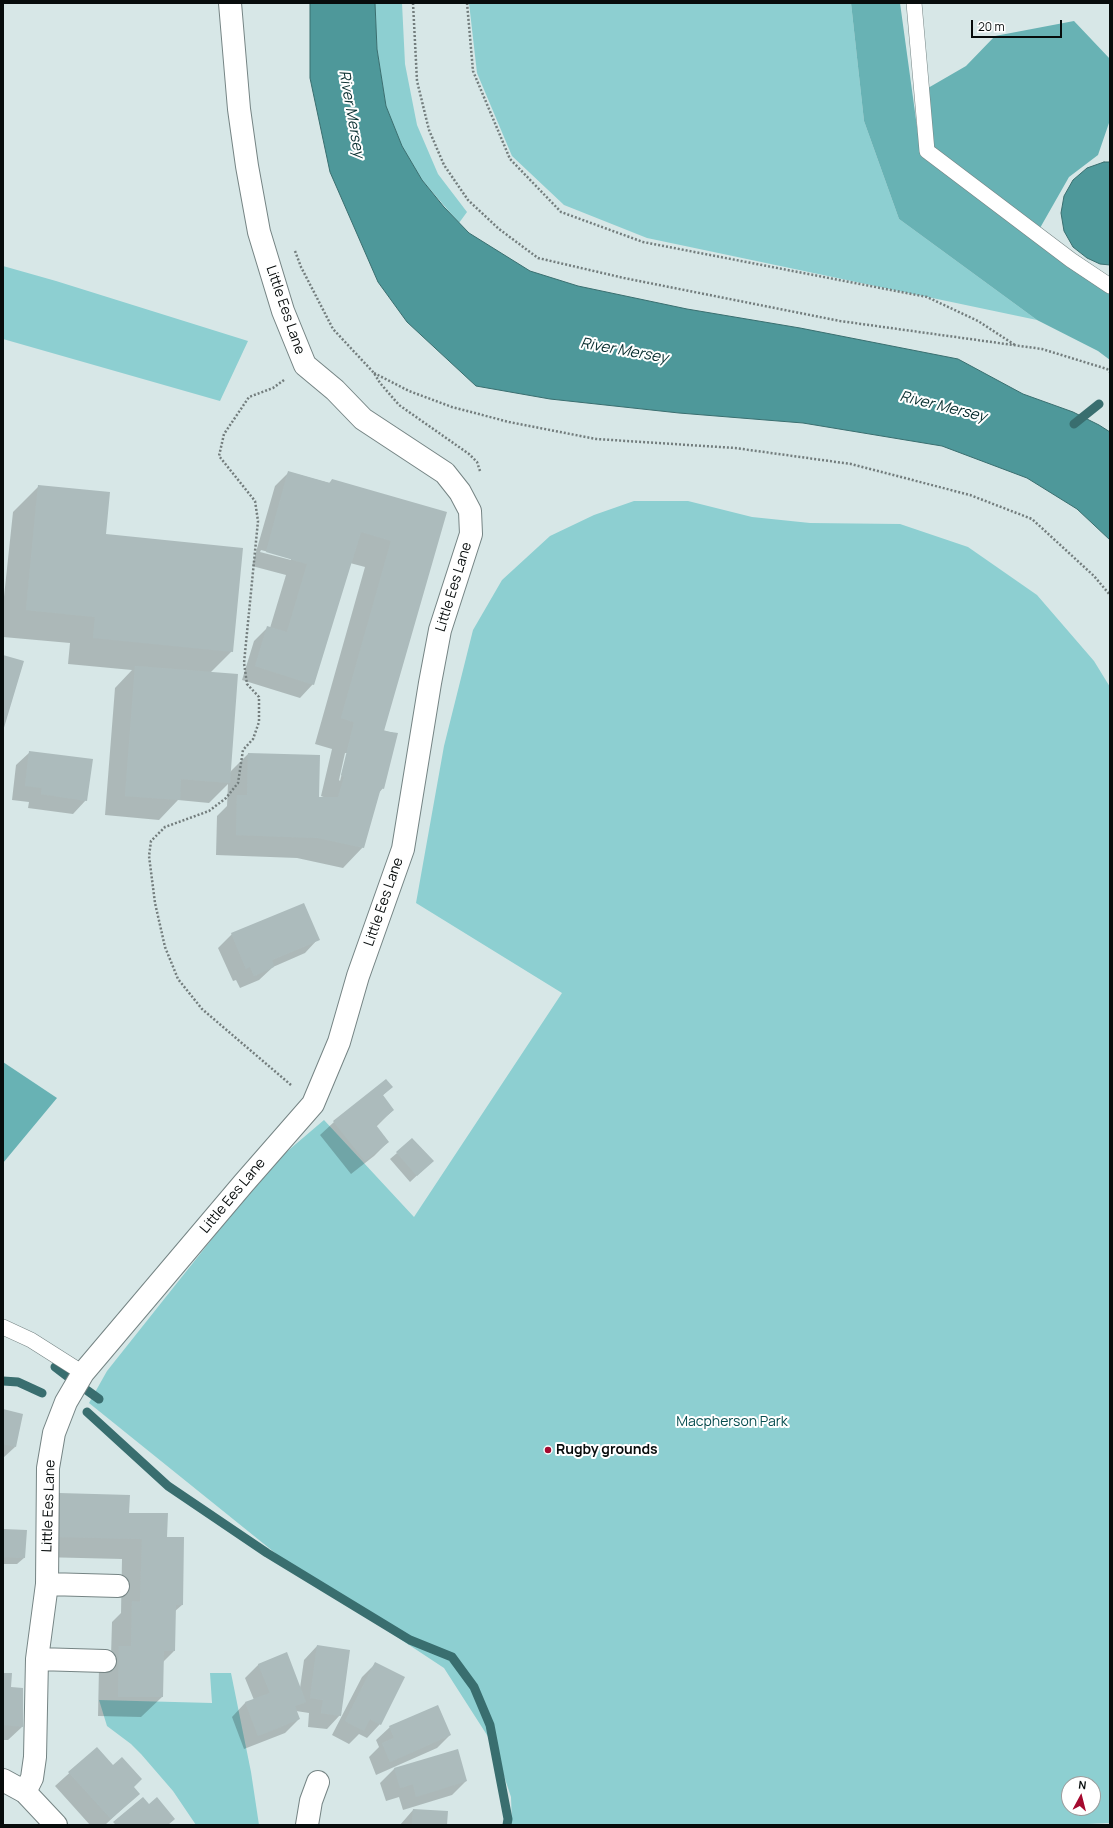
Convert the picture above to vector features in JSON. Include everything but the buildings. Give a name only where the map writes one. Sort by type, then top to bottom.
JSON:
[{"type":"street","name":"Little Ees Lane","points":[[25,1792],[32,1778],[35,1757],[37,1659],[48,1584],[48,1468],[54,1433],[66,1402],[84,1373],[243,1184],[313,1104],[339,1042],[358,976],[403,849],[440,630],[471,534],[470,511],[460,492],[445,473],[363,419],[335,390],[305,365],[283,311],[259,232],[247,166],[239,109],[230,3]]},
{"type":"street","points":[[48,1584],[118,1586]]},
{"type":"street","points":[[37,1659],[105,1661]]},
{"type":"street","points":[[3,1780],[25,1792],[56,1825]]},
{"type":"street","points":[[307,1825],[311,1800],[318,1783]]},
{"type":"lane","points":[[914,3],[926,151],[1071,260],[1110,286]]},
{"type":"lane","points":[[3,1327],[31,1340],[84,1373]]},
{"type":"path","points":[[413,3],[417,80],[429,130],[444,165],[468,200],[499,229],[538,258],[624,278],[840,321],[1042,348],[1107,369],[1110,372]]},
{"type":"path","points":[[467,3],[473,71],[510,159],[560,212],[643,242],[927,297],[978,321],[1015,345]]},
{"type":"path","points":[[293,245],[300,267],[333,328],[374,373],[409,391],[452,406],[509,422],[596,439],[735,448],[851,464],[970,495],[1032,519],[1094,576],[1110,596]]},
{"type":"path","points":[[305,365],[273,388],[249,397],[224,434],[219,456],[255,501],[258,521],[244,663],[247,684],[259,697],[259,722],[253,739],[243,750],[238,783],[226,798],[209,811],[166,827],[151,841],[149,856],[155,903],[165,947],[178,978],[202,1009],[313,1104]]},
{"type":"green space","points":[[375,3],[402,3],[405,64],[417,125],[438,174],[467,212],[459,223],[422,180],[402,146],[386,106],[377,48]]},
{"type":"green space","points":[[469,3],[851,3],[864,121],[899,219],[1037,320],[647,238],[564,205],[512,156],[477,73]]},
{"type":"green space","points":[[3,266],[248,341],[220,401],[3,339]]},
{"type":"green space","name":"Macpherson Park","points":[[634,501],[688,501],[752,517],[810,523],[900,524],[968,547],[1037,595],[1094,661],[1110,687],[1110,1823],[1064,1825],[512,1825],[511,1797],[494,1746],[444,1668],[300,1573],[89,1403],[107,1371],[270,1166],[324,1120],[414,1217],[562,993],[416,903],[444,746],[473,630],[502,580],[550,536],[594,515]]},
{"type":"green space","points":[[210,1673],[231,1673],[251,1772],[259,1825],[196,1825],[173,1791],[141,1754],[131,1744],[107,1726],[99,1700],[212,1703]]},
{"type":"shaded area","points":[[851,3],[900,3],[921,156],[1110,295],[1110,360],[1098,351],[1037,320],[899,219],[864,121]]},
{"type":"shaded area","points":[[1074,21],[1110,59],[1110,120],[1098,155],[1069,177],[1040,228],[934,150],[928,88],[966,66],[995,36]]},
{"type":"shaded area","points":[[3,1062],[57,1098],[3,1163]]},
{"type":"water","name":"River Mersey","points":[[310,3],[375,3],[377,49],[386,106],[402,146],[422,180],[444,207],[469,233],[530,271],[578,286],[687,309],[800,328],[958,359],[1023,394],[1073,412],[1110,432],[1110,540],[1077,509],[1027,478],[942,446],[803,423],[679,413],[550,399],[476,386],[407,322],[378,282],[330,172],[310,78]]},
{"type":"water","points":[[1104,162],[1110,162],[1110,265],[1100,264],[1087,258],[1073,247],[1064,231],[1061,213],[1064,196],[1073,180],[1087,168]]},
{"type":"waterway","points":[[1074,424],[1099,404]]},
{"type":"waterway","points":[[55,1367],[72,1380]]},
{"type":"waterway","points":[[3,1381],[18,1382],[42,1393]]},
{"type":"waterway","points":[[81,1386],[99,1399]]},
{"type":"waterway","points":[[87,1412],[168,1486],[267,1553],[410,1640],[452,1657],[474,1687],[490,1725],[508,1819],[507,1825]]},
{"type":"place","name":"Rugby grounds","points":[[548,1450]]}]
